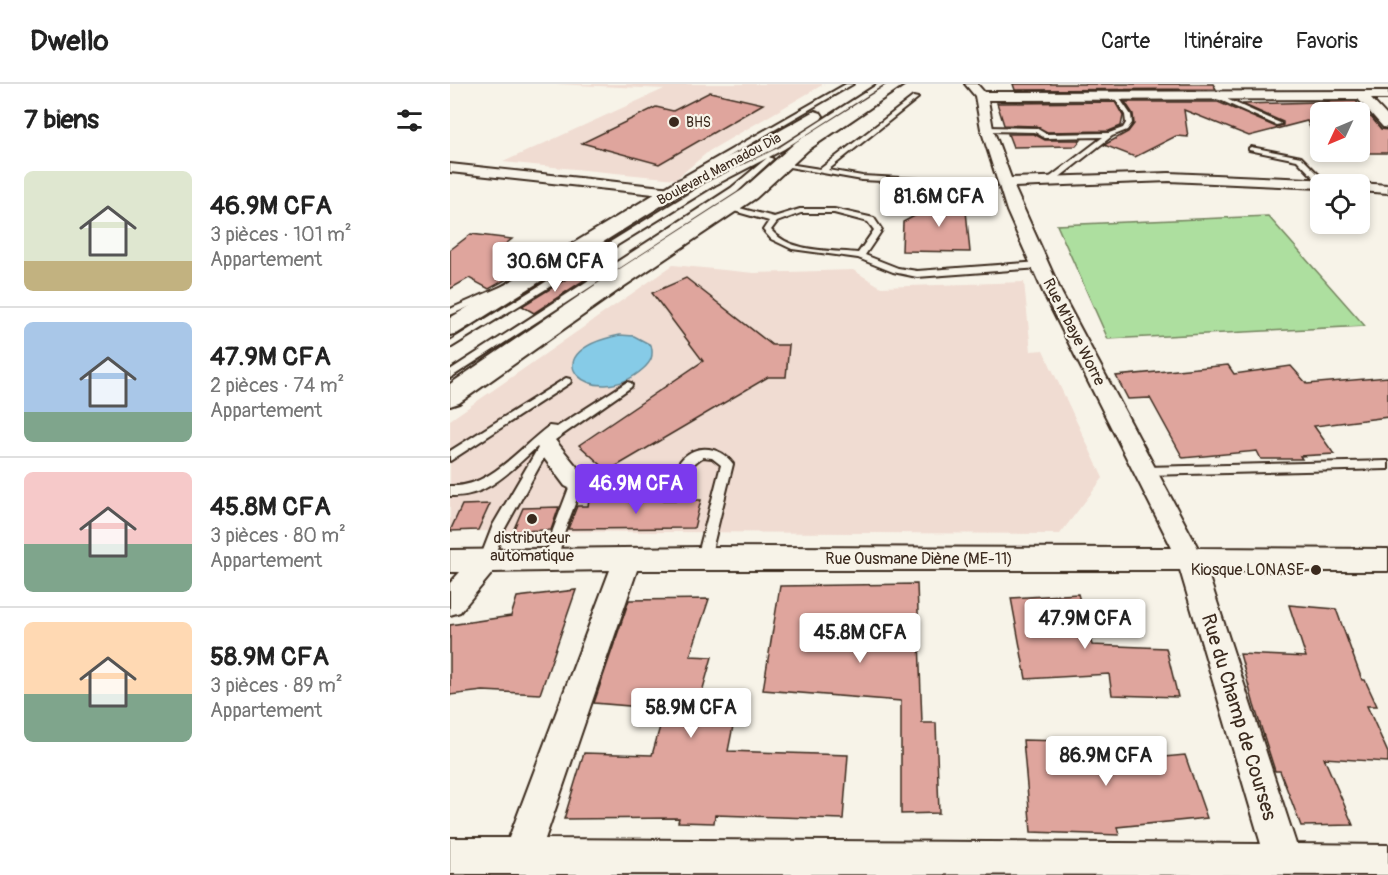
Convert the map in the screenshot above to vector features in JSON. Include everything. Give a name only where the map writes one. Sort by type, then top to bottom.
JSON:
[{"type":"street","name":"Boulevard Mamadou Dia","points":[[450,328],[677,189],[766,146],[866,84]]},
{"type":"street","name":"Boulevard Mamadou Dia","points":[[450,397],[722,205],[764,183],[782,157],[898,84]]},
{"type":"street","name":"Rue M'baye Worre","points":[[1190,560],[1040,265],[1006,183],[976,90],[1116,95],[1388,94]]},
{"type":"street","points":[[1361,94],[1388,124]]},
{"type":"street","points":[[450,168],[677,189]]},
{"type":"street","points":[[1006,183],[1169,177],[1310,183]]},
{"type":"street","points":[[1370,188],[1388,189]]},
{"type":"street","name":"Rue Ousmane Diène (ME-11)","points":[[450,561],[627,561],[704,558],[1388,560]]},
{"type":"street","name":"Rue du Champ de Courses","points":[[1190,560],[1286,869]]},
{"type":"street","points":[[450,603],[486,561]]},
{"type":"street","points":[[518,866],[627,561]]},
{"type":"street","points":[[450,856],[518,866],[1286,869],[1388,863]]},
{"type":"lane","points":[[677,189],[686,178],[850,84]]},
{"type":"lane","points":[[450,345],[711,183],[782,157],[882,84]]},
{"type":"lane","points":[[1049,181],[1110,135],[1125,129],[1129,123],[1128,116],[1116,95]]},
{"type":"lane","points":[[1213,95],[1278,124]]},
{"type":"lane","points":[[821,172],[915,98]]},
{"type":"lane","points":[[987,129],[1036,130],[1044,136],[1110,135]]},
{"type":"lane","points":[[1251,148],[1299,158],[1314,174]]},
{"type":"lane","points":[[782,157],[821,172],[920,181]]},
{"type":"lane","points":[[450,375],[722,205],[774,220],[800,211],[834,212],[871,220],[878,230],[860,256]]},
{"type":"lane","points":[[774,220],[767,230],[771,237],[786,246],[860,256],[896,270],[917,274],[1040,265]]},
{"type":"lane","points":[[450,312],[526,281]]},
{"type":"lane","points":[[450,457],[566,381]]},
{"type":"lane","points":[[450,491],[458,493],[480,487],[546,443],[574,420],[602,405],[627,385]]},
{"type":"lane","points":[[486,561],[498,529],[546,443],[570,417],[597,402],[602,390]]},
{"type":"lane","points":[[546,443],[569,483],[578,481],[673,484],[683,479],[694,463],[702,459],[710,460],[719,467],[722,483],[704,558]]},
{"type":"lane","points":[[1146,471],[1388,465]]},
{"type":"lane","points":[[551,561],[559,530],[578,481]]},
{"type":"shaded area","name":"BHS","points":[[554,84],[824,84],[709,151],[676,179],[503,162],[664,89]]},
{"type":"shaded area","points":[[673,265],[754,273],[853,270],[881,287],[1024,282],[1031,351],[1043,350],[1103,478],[1060,534],[450,531],[450,420]]},
{"type":"green space","points":[[1268,216],[1365,326],[1108,339],[1057,225]]},
{"type":"water","points":[[620,335],[634,336],[651,345],[652,356],[643,369],[624,381],[606,385],[589,383],[578,376],[573,366],[577,355],[592,344]]},
{"type":"building","points":[[1013,84],[1213,84],[1216,89],[1015,90]]},
{"type":"building","points":[[710,92],[763,104],[659,164],[582,143],[656,107],[673,111]]},
{"type":"building","points":[[1115,102],[1123,116],[1121,126],[1109,131],[1047,132],[1036,126],[1004,125],[997,103]]},
{"type":"building","points":[[1125,102],[1218,102],[1276,127],[1283,125],[1283,122],[1242,104],[1310,102],[1310,128],[1307,121],[1249,136],[1184,110],[1188,137],[1176,136],[1135,157],[1104,145],[1128,132],[1134,124],[1133,114]]},
{"type":"building","points":[[1370,117],[1381,129],[1388,130],[1388,153],[1370,153]]},
{"type":"building","points":[[1008,134],[1034,134],[1045,140],[1081,140],[1076,146],[1013,147]]},
{"type":"building","points":[[964,190],[970,252],[902,251],[903,222]]},
{"type":"building","points":[[471,234],[512,239],[499,249],[539,261],[489,289],[469,278],[450,289],[450,250]]},
{"type":"building","points":[[576,273],[589,277],[534,313],[522,306]]},
{"type":"building","points":[[686,278],[772,345],[789,345],[786,377],[768,377],[608,471],[579,445],[703,361],[652,293]]},
{"type":"building","points":[[1228,365],[1234,374],[1291,366],[1307,384],[1388,377],[1388,417],[1314,426],[1334,454],[1300,456],[1302,459],[1261,459],[1257,451],[1183,458],[1150,398],[1128,399],[1116,376]]},
{"type":"building","points":[[701,500],[694,528],[568,529],[577,506],[588,506],[589,501]]},
{"type":"building","points":[[490,504],[478,530],[450,531],[462,505]]},
{"type":"building","name":"distributeur automatique","points":[[559,507],[551,530],[513,531],[523,508]]},
{"type":"building","points":[[917,584],[922,723],[936,723],[939,813],[901,814],[901,701],[763,690],[780,586]]},
{"type":"building","points":[[576,590],[540,694],[483,691],[450,695],[450,625],[511,616],[517,597]]},
{"type":"building","points":[[1078,594],[1092,645],[1166,648],[1178,697],[1112,695],[1109,674],[1026,679],[1011,598]]},
{"type":"building","points":[[709,599],[690,656],[712,657],[694,720],[734,721],[728,751],[848,755],[843,819],[715,815],[714,823],[678,822],[679,818],[564,819],[584,753],[652,755],[665,709],[594,703],[629,600]]},
{"type":"building","points":[[1289,605],[1336,609],[1362,680],[1365,680],[1377,706],[1367,706],[1388,753],[1388,762],[1324,758],[1353,825],[1301,826],[1280,771],[1275,771],[1254,705],[1240,654],[1306,657]]},
{"type":"building","points":[[1023,740],[1104,742],[1104,746],[1158,741],[1164,757],[1185,755],[1207,818],[1117,827],[1119,835],[1031,832]]},
{"type":"place","name":"BHS","points":[[674,122]]},
{"type":"place","name":"distributeur automatique","points":[[532,519]]},
{"type":"place","name":"Kiosque LONASE","points":[[1316,570]]}]
